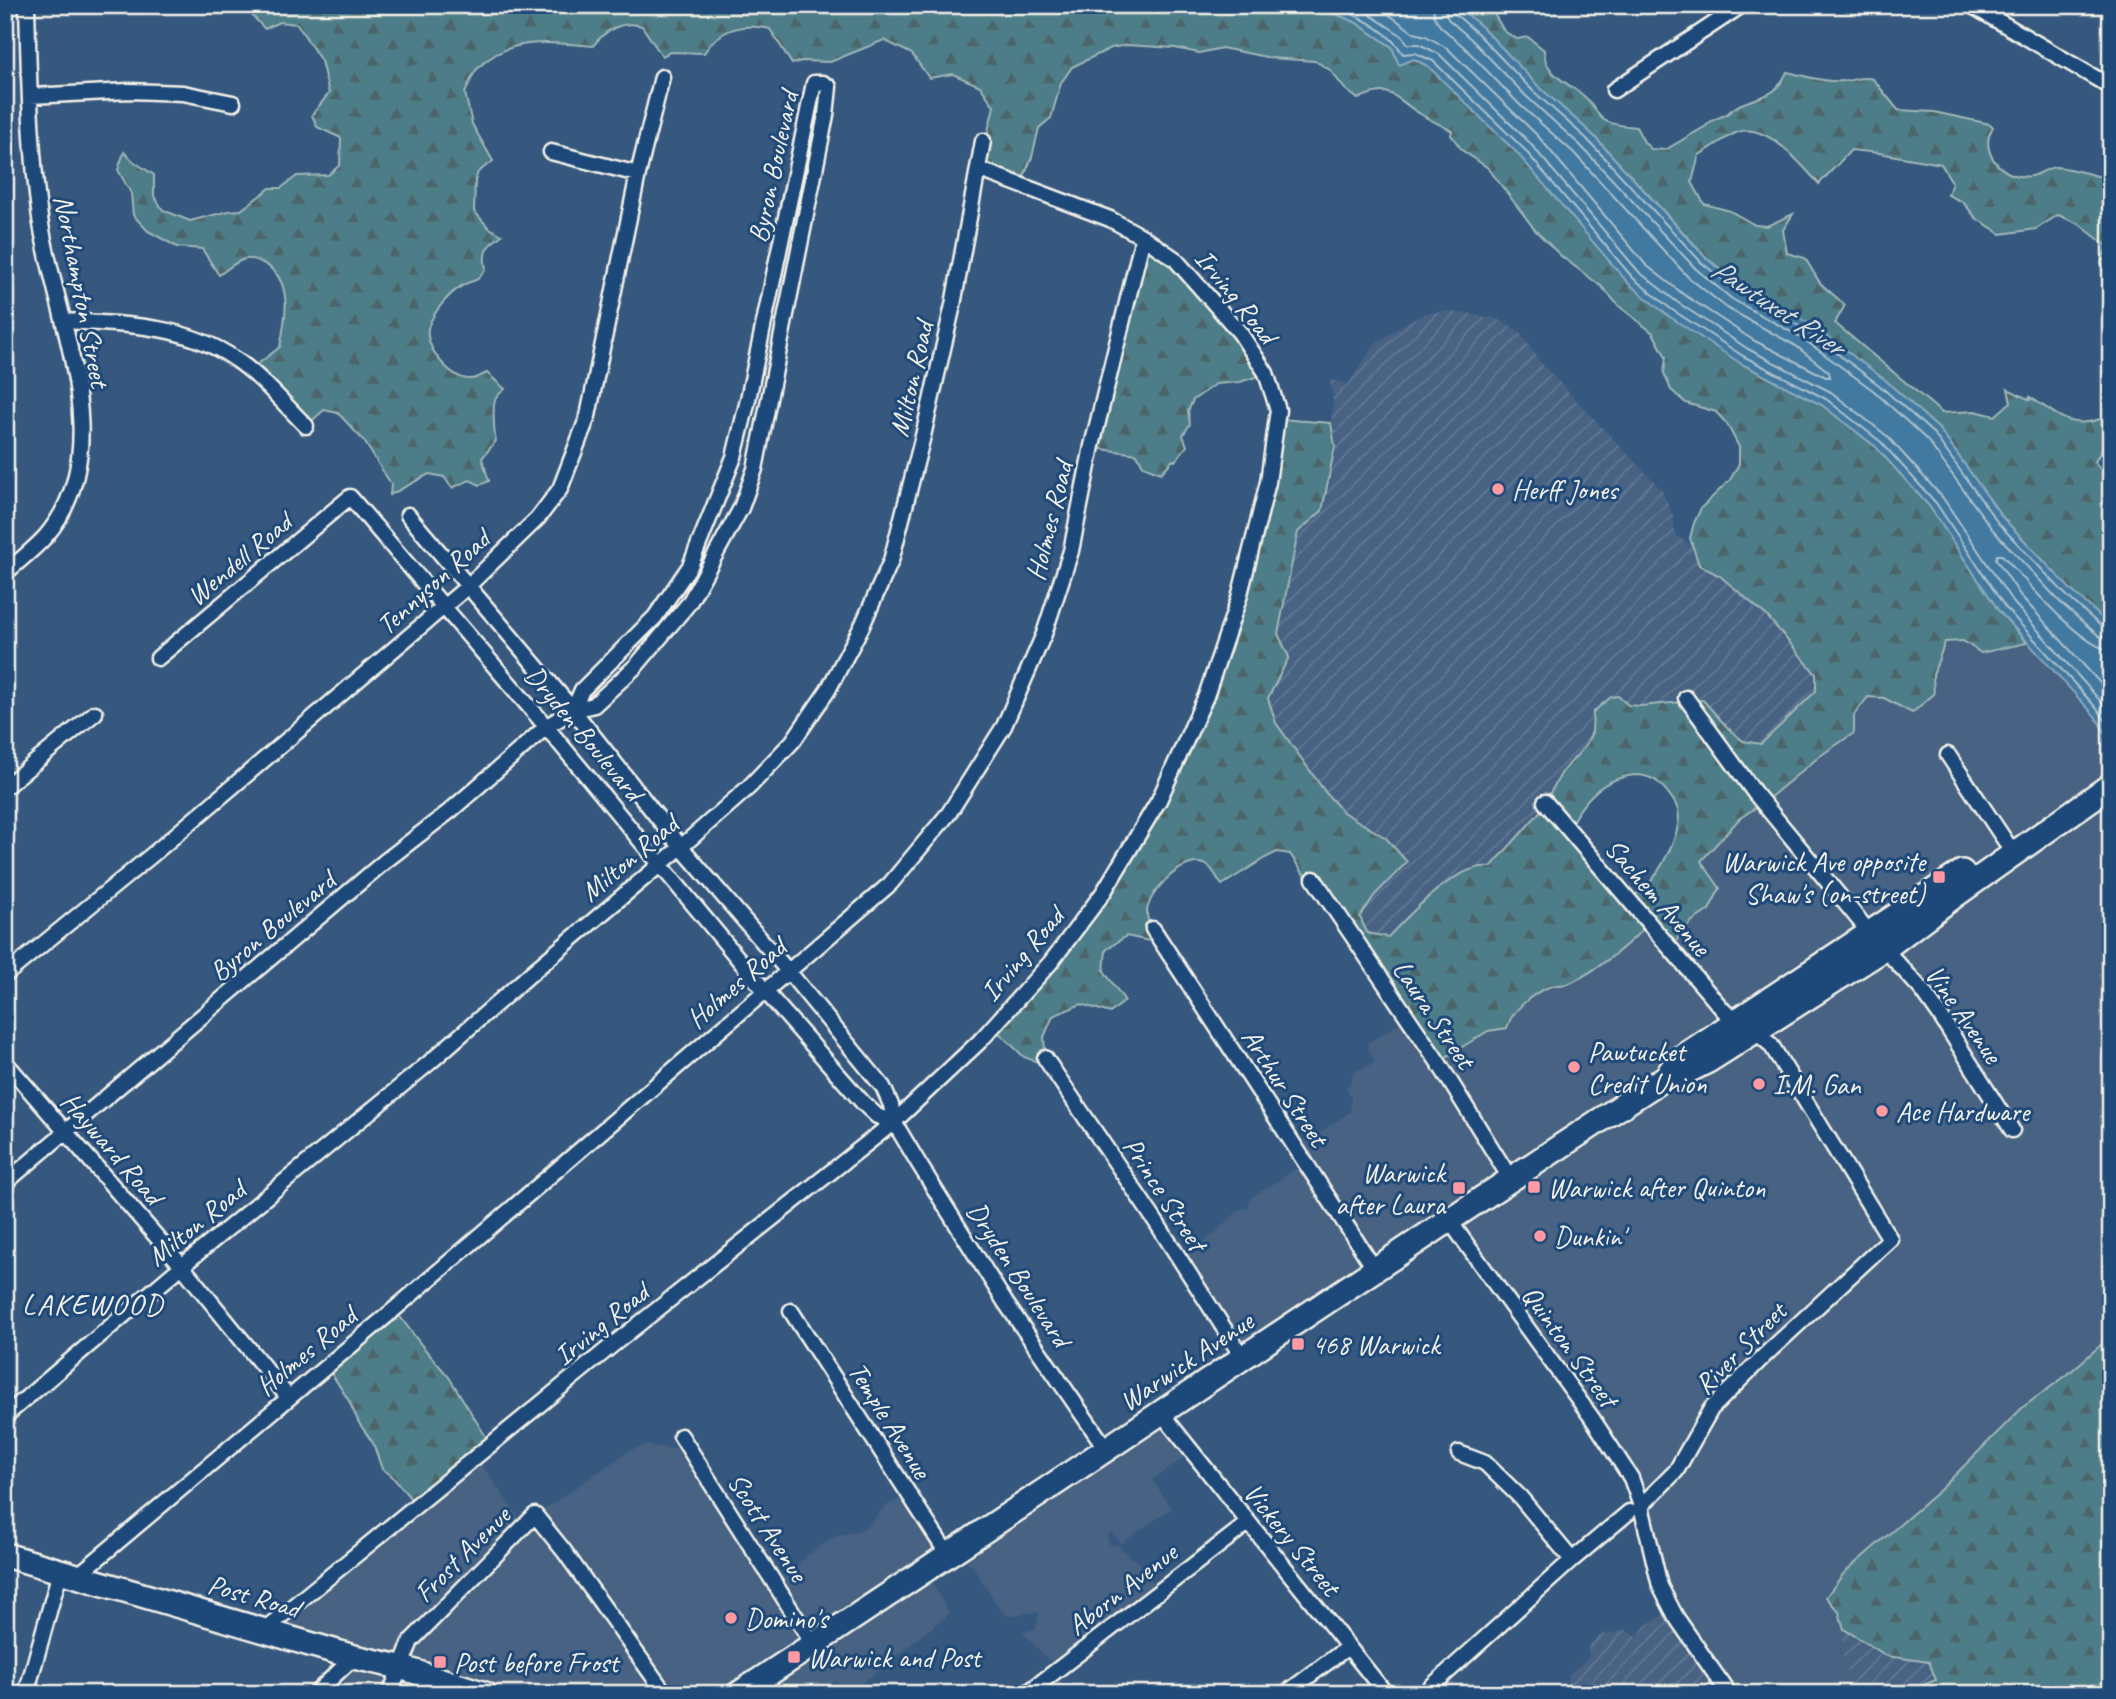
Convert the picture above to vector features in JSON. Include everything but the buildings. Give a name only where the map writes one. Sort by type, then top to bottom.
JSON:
[{"type":"main road","name":"Warwick Avenue","points":[[738,1694],[1376,1271],[1510,1178],[1666,1077],[1684,1073],[1708,1061],[1746,1026],[1868,932],[2111,774]]},
{"type":"main road","name":"Warwick Avenue","points":[[1746,1026],[1884,948],[2111,785]]},
{"type":"main road","name":"Post Road","points":[[5,1555],[354,1657],[400,1667],[485,1694]]},
{"type":"street","name":"Northampton Street","points":[[8,565],[46,537],[70,494],[81,438],[79,404],[64,321],[40,220],[30,96],[27,5]]},
{"type":"street","points":[[1614,90],[1742,5]]},
{"type":"street","points":[[1971,5],[2111,87]]},
{"type":"street","name":"Tennyson Road","points":[[5,975],[152,855],[467,587],[538,518],[560,489],[588,416],[638,174],[662,77]]},
{"type":"street","name":"Byron Boulevard","points":[[5,1183],[384,862],[450,811],[546,727],[573,710],[594,705],[636,666],[689,603],[741,508],[755,469],[826,115],[830,87],[822,83],[814,83],[734,457],[713,513],[690,566],[655,617],[582,690],[573,710]]},
{"type":"street","points":[[30,96],[183,93],[233,103]]},
{"type":"street","name":"Milton Road","points":[[5,1416],[182,1266],[408,1081],[661,865],[749,787],[793,741],[828,690],[862,626],[894,548],[953,305],[984,141]]},
{"type":"street","points":[[551,152],[638,174]]},
{"type":"street","name":"Irving Road","points":[[264,1630],[605,1352],[894,1122],[980,1041],[1051,962],[1103,893],[1159,800],[1206,696],[1239,598],[1268,482],[1278,410],[1266,373],[1240,333],[1175,259],[1110,219],[978,169]]},
{"type":"street","name":"Holmes Road","points":[[69,1574],[390,1313],[890,884],[949,813],[1004,726],[1044,635],[1071,551],[1092,446],[1143,237]]},
{"type":"street","points":[[64,321],[139,325],[174,331],[211,344],[238,360],[306,426]]},
{"type":"street","points":[[757,358],[776,363]]},
{"type":"street","name":"Dryden Boulevard","points":[[350,496],[765,991],[864,1104],[877,1116],[894,1122]]},
{"type":"street","name":"Wendell Road","points":[[158,658],[350,496]]},
{"type":"street","points":[[713,513],[733,523]]},
{"type":"street","name":"Dryden Boulevard","points":[[408,515],[573,710],[681,847],[883,1087],[891,1105],[894,1122],[1004,1302],[1107,1450]]},
{"type":"street","name":"Vine Avenue","points":[[1686,698],[1754,792],[1868,932],[1940,1014],[2012,1129]]},
{"type":"street","points":[[5,787],[95,713]]},
{"type":"street","points":[[1948,755],[2006,842]]},
{"type":"street","name":"Sachem Avenue","points":[[1545,802],[1724,1010],[1771,1045],[1890,1239]]},
{"type":"street","name":"Laura Street","points":[[1314,879],[1438,1062],[1510,1178]]},
{"type":"street","name":"Arthur Street","points":[[1153,929],[1376,1271]]},
{"type":"street","name":"Prince Street","points":[[1045,1058],[1156,1222],[1243,1358]]},
{"type":"street","name":"Hayward Road","points":[[5,1062],[182,1266],[288,1397]]},
{"type":"street","name":"Quinton Street","points":[[1449,1220],[1592,1418],[1631,1478],[1635,1509],[1660,1586],[1676,1617],[1729,1694]]},
{"type":"street","name":"River Street","points":[[1423,1694],[1676,1471],[1711,1409],[1890,1239]]},
{"type":"street","name":"Temple Avenue","points":[[791,1311],[948,1555]]},
{"type":"street","name":"Vickery Street","points":[[1162,1414],[1386,1694]]},
{"type":"street","name":"Scott Avenue","points":[[681,1436],[813,1644]]},
{"type":"street","points":[[1459,1453],[1485,1463],[1520,1497],[1572,1560]]},
{"type":"street","name":"Frost Avenue","points":[[400,1667],[411,1641],[535,1515],[564,1551],[662,1689]]},
{"type":"street","name":"Aborn Avenue","points":[[1026,1694],[1248,1523]]},
{"type":"street","points":[[26,1694],[69,1574]]},
{"type":"street","points":[[1285,1694],[1348,1647]]},
{"type":"street","points":[[315,1694],[354,1657]]},
{"type":"street","points":[[390,1694],[400,1667]]},
{"type":"shaded area","points":[[1446,311],[1484,318],[1493,317],[1519,331],[1542,364],[1662,490],[1674,518],[1677,536],[1692,546],[1699,565],[1720,576],[1767,616],[1816,674],[1816,691],[1761,744],[1743,741],[1727,727],[1675,701],[1628,705],[1593,712],[1592,732],[1586,745],[1562,772],[1539,813],[1501,857],[1491,867],[1484,866],[1432,892],[1388,937],[1366,933],[1360,917],[1374,896],[1406,862],[1386,838],[1343,812],[1326,793],[1268,717],[1267,683],[1298,532],[1322,511],[1335,446],[1331,423],[1333,401],[1330,380],[1348,384],[1375,344],[1405,323],[1427,313]]},
{"type":"shaded area","points":[[1963,641],[2001,650],[2027,643],[2095,717],[2111,742],[2111,1336],[2067,1375],[2023,1407],[1940,1490],[1845,1572],[1826,1597],[1839,1612],[1844,1629],[1841,1650],[1850,1688],[1847,1694],[1730,1694],[1662,1587],[1647,1500],[1454,1224],[1243,1358],[1176,1259],[1208,1239],[1241,1208],[1249,1208],[1252,1197],[1305,1163],[1297,1147],[1350,1112],[1351,1098],[1346,1087],[1352,1081],[1352,1075],[1375,1063],[1368,1043],[1403,1021],[1434,1064],[1488,1031],[1507,1028],[1522,1004],[1551,986],[1559,986],[1648,924],[1673,948],[1691,922],[1709,910],[1720,888],[1701,861],[1740,818],[1853,733],[1854,715],[1868,697],[1884,698],[1912,713],[1934,694],[1933,675],[1945,642]]},
{"type":"shaded area","points":[[1163,1414],[1191,1453],[1152,1480],[1172,1508],[1122,1543],[1111,1532],[1107,1536],[1110,1545],[1117,1545],[1142,1566],[1159,1590],[1056,1668],[1022,1632],[1036,1629],[1039,1612],[1008,1616],[999,1608],[973,1567],[958,1554]]},
{"type":"shaded area","points":[[648,1445],[672,1449],[688,1446],[777,1584],[808,1555],[833,1537],[861,1530],[871,1523],[884,1507],[908,1494],[948,1553],[927,1572],[949,1614],[852,1691],[844,1691],[836,1681],[829,1687],[832,1694],[316,1694],[353,1657],[271,1626],[477,1458],[523,1524],[630,1450]]},
{"type":"shaded area","points":[[1672,1609],[1730,1694],[1557,1694],[1566,1686],[1569,1674],[1589,1657],[1588,1645],[1603,1634],[1625,1629],[1637,1637],[1645,1626]]},
{"type":"shaded area","points":[[1844,1629],[1887,1656],[1929,1662],[1936,1680],[1910,1690],[1911,1694],[1847,1694],[1850,1688],[1841,1650]]},
{"type":"green space","points":[[242,5],[823,5],[848,12],[873,5],[1318,6],[1355,22],[1392,47],[1399,64],[1414,59],[1428,66],[1740,363],[1822,405],[1876,447],[1930,507],[1999,611],[2027,643],[1981,653],[1963,641],[1945,642],[1933,675],[1934,694],[1912,713],[1884,698],[1868,697],[1854,715],[1854,733],[1740,818],[1701,861],[1720,888],[1709,910],[1691,922],[1673,948],[1648,924],[1621,949],[1591,971],[1570,983],[1549,987],[1530,998],[1513,1015],[1507,1028],[1488,1031],[1433,1065],[1290,854],[1277,852],[1222,885],[1209,867],[1200,863],[1190,864],[1170,876],[1154,895],[1147,913],[1149,924],[1159,943],[1126,936],[1106,950],[1104,971],[1125,1001],[1110,1013],[1081,1004],[1053,1016],[1044,1037],[1046,1065],[1024,1057],[994,1028],[1106,892],[1209,695],[1280,419],[1331,423],[1335,446],[1322,511],[1298,532],[1278,634],[1289,657],[1268,698],[1276,723],[1326,793],[1343,812],[1386,838],[1407,862],[1374,896],[1360,917],[1367,933],[1388,937],[1421,903],[1449,881],[1478,868],[1491,867],[1539,813],[1562,772],[1586,745],[1592,732],[1593,712],[1611,697],[1618,696],[1628,705],[1640,706],[1703,700],[1743,741],[1761,744],[1816,691],[1816,674],[1767,616],[1720,576],[1699,565],[1690,538],[1701,508],[1730,480],[1739,464],[1739,447],[1727,424],[1716,412],[1686,403],[1671,390],[1664,373],[1666,357],[1653,333],[1619,306],[1602,287],[1561,256],[1536,231],[1488,168],[1463,151],[1451,135],[1452,131],[1386,92],[1358,99],[1345,89],[1330,70],[1315,61],[1271,58],[1222,48],[1199,53],[1175,48],[1127,45],[1111,48],[1072,67],[1061,83],[1051,118],[1039,128],[1023,179],[980,165],[994,106],[980,86],[953,74],[929,78],[912,54],[884,40],[830,62],[801,61],[792,64],[770,29],[750,26],[724,33],[704,53],[670,52],[662,56],[642,26],[628,24],[609,31],[593,46],[547,43],[503,50],[478,68],[472,76],[465,93],[472,124],[493,161],[478,172],[474,211],[488,227],[502,235],[487,249],[486,269],[476,280],[459,287],[444,302],[435,313],[428,333],[434,351],[455,374],[471,379],[487,373],[505,389],[495,401],[496,441],[482,458],[489,481],[480,485],[470,480],[452,488],[444,477],[429,474],[390,495],[391,484],[364,441],[338,413],[324,410],[306,426],[251,369],[280,347],[285,312],[284,289],[273,270],[263,263],[248,259],[236,263],[219,275],[202,249],[177,247],[148,231],[133,215],[131,193],[118,170],[124,152],[154,175],[154,196],[163,210],[190,221],[241,210],[270,188],[281,188],[297,176],[328,175],[340,165],[341,138],[317,127],[312,115],[329,93],[321,61],[297,24],[279,22],[265,29]],"holes":[[[1637,775],[1651,778],[1665,789],[1677,806],[1679,820],[1673,841],[1656,874],[1644,889],[1630,897],[1569,827],[1581,807],[1596,791],[1614,780]]]},
{"type":"green space","points":[[1456,5],[1489,5],[1504,31],[1517,39],[1528,37],[1544,50],[1545,59],[1553,73],[1586,98],[1601,118],[1611,123],[1636,127],[1651,149],[1665,150],[1739,105],[1770,94],[1787,72],[1831,81],[1873,79],[1898,110],[1934,112],[1990,124],[1993,127],[1988,146],[1991,155],[1996,163],[2011,174],[2031,176],[2056,167],[2111,179],[2111,281],[2101,263],[2107,246],[2079,224],[2058,215],[2036,229],[2001,234],[1976,218],[1963,202],[1948,195],[1952,182],[1941,164],[1851,150],[1819,184],[1783,147],[1760,133],[1749,131],[1733,134],[1699,155],[1692,182],[1704,204],[1730,211],[1755,225],[1767,226],[1793,214],[1783,230],[1787,253],[1805,258],[1820,283],[1845,305],[1835,323],[1942,413],[1975,411],[1995,416],[2011,402],[2008,389],[2030,400],[2030,397],[2068,420],[2087,422],[2111,415],[2111,431],[2095,462],[2111,483],[2111,626],[2072,591],[2003,518],[1939,429],[1884,379],[1744,288],[1708,259],[1591,133],[1538,86],[1482,27]]},
{"type":"green space","points":[[1146,240],[1210,294],[1262,375],[1240,382],[1216,384],[1193,400],[1188,411],[1190,424],[1183,435],[1187,446],[1161,473],[1143,466],[1137,454],[1094,448]]},
{"type":"green space","points":[[395,1310],[449,1377],[491,1445],[417,1506],[391,1475],[382,1469],[373,1443],[328,1368]]},
{"type":"green space","points":[[2111,1336],[2111,1694],[1911,1694],[1910,1690],[1936,1680],[1929,1662],[1887,1656],[1844,1629],[1839,1612],[1826,1597],[1845,1572],[1940,1490],[2023,1407],[2067,1375]]},
{"type":"water","points":[[823,5],[873,5],[848,12]]},
{"type":"water","name":"Pawtuxet River","points":[[1313,5],[1456,5],[1482,27],[1538,86],[1591,133],[1707,259],[1741,286],[1810,324],[1884,379],[1939,429],[2003,518],[2072,591],[2111,626],[2111,742],[2095,716],[1999,611],[1930,507],[1876,447],[1822,405],[1740,363],[1667,315],[1628,283],[1518,154],[1428,66],[1414,59],[1399,65],[1392,47],[1355,22]]},
{"type":"place","name":"Herff Jones","points":[[1498,489]]},
{"type":"place","name":"Warwick Ave opposite Shaw's (on-street)","points":[[1939,877]]},
{"type":"place","name":"Pawtucket Credit Union","points":[[1574,1067]]},
{"type":"place","name":"I.M. Gan","points":[[1759,1084]]},
{"type":"place","name":"Ace Hardware","points":[[1882,1111]]},
{"type":"place","name":"Warwick after Quinton","points":[[1534,1187]]},
{"type":"place","name":"Warwick after Laura","points":[[1459,1188]]},
{"type":"place","name":"Dunkin'","points":[[1540,1236]]},
{"type":"place","name":"468 Warwick","points":[[1298,1344]]},
{"type":"place","name":"Domino's","points":[[731,1618]]},
{"type":"place","name":"Warwick and Post","points":[[794,1657]]},
{"type":"place","name":"Post before Frost","points":[[440,1662]]},
{"type":"district","name":"LAKEWOOD","points":[[93,1304]]}]
